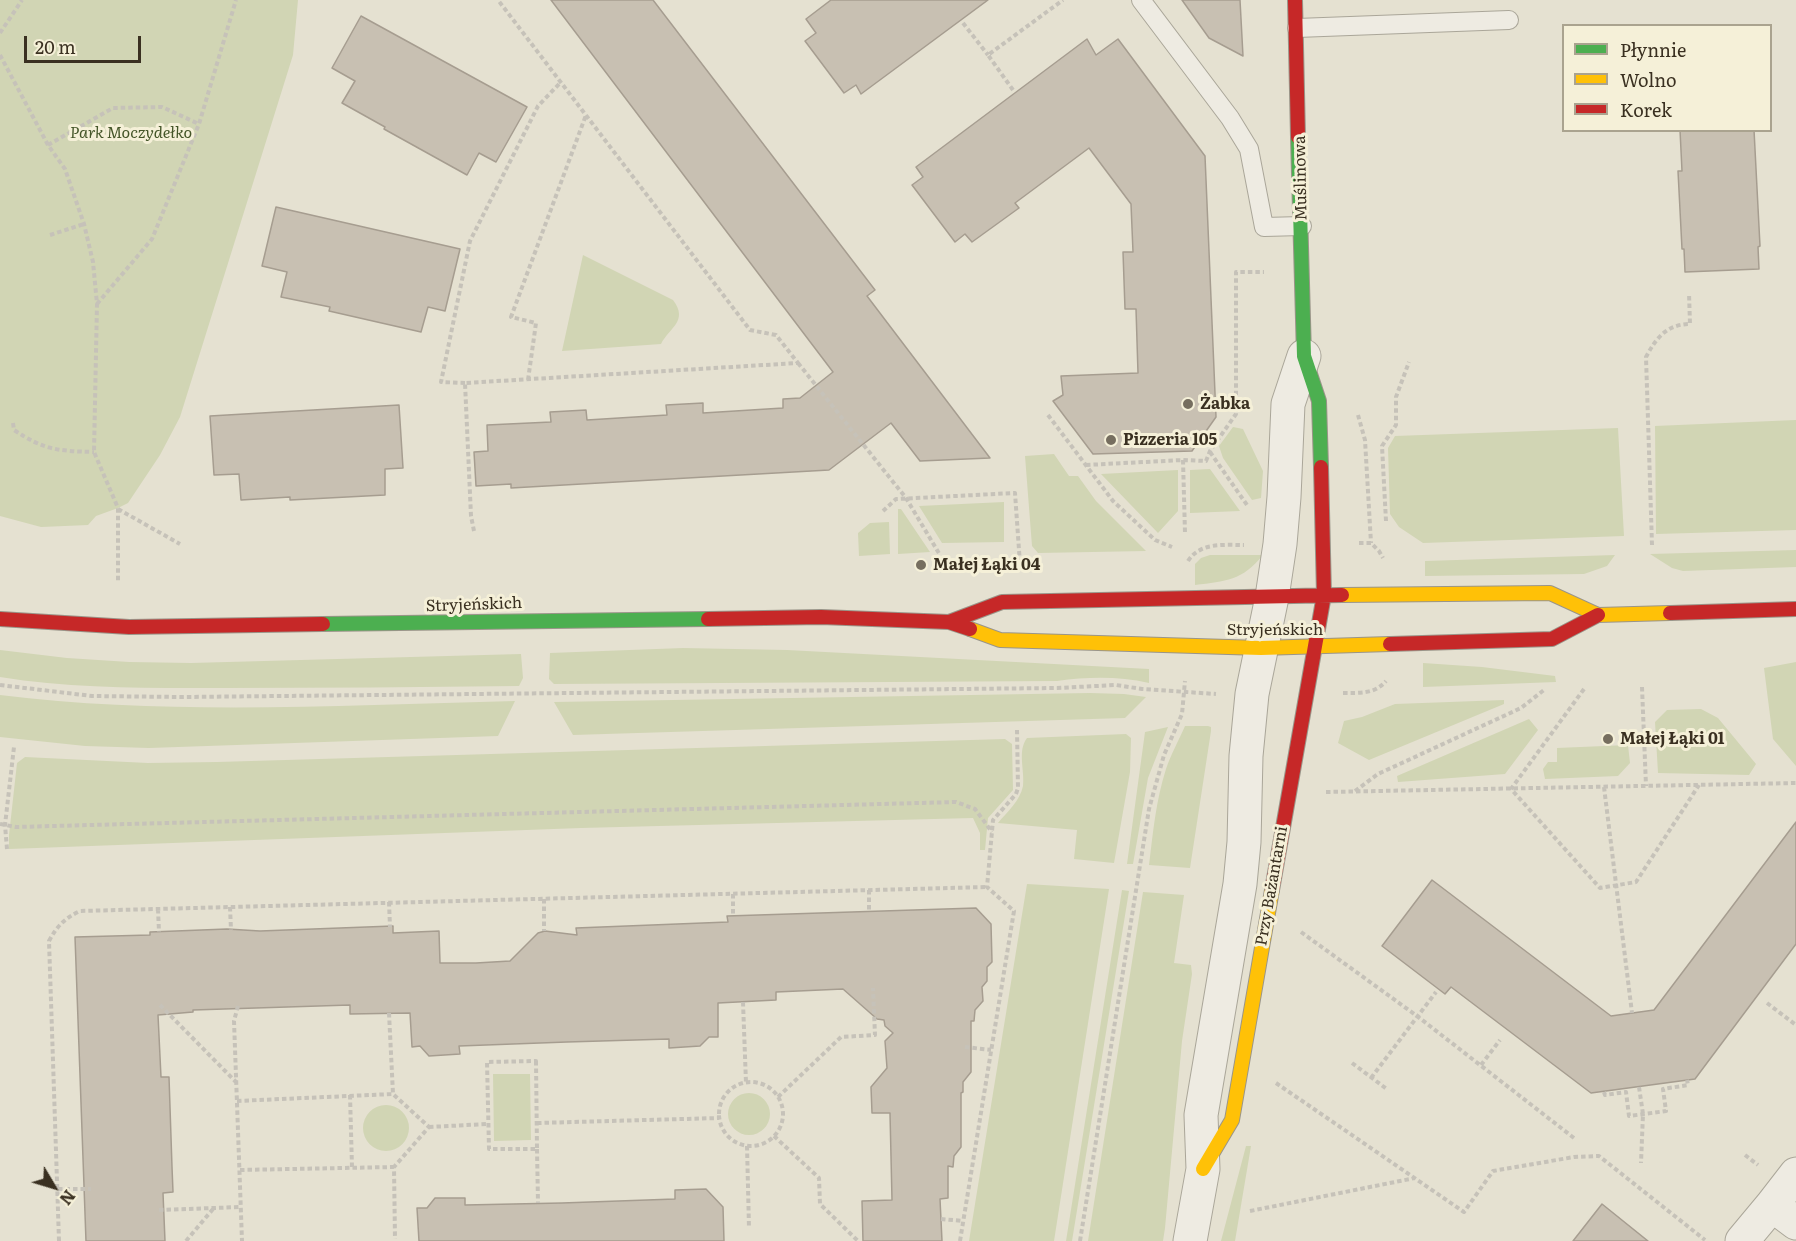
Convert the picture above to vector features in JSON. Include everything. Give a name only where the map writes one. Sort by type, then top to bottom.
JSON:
[{"type":"street","name":"Muślinowa","points":[[1295,0],[1304,356],[1319,400],[1324,595]]},
{"type":"street","name":"Muślinowa","points":[[1272,597],[1284,497],[1288,404],[1304,356]]},
{"type":"street","name":"Stryjeńskich","points":[[949,622],[1002,602],[1324,595],[1550,593],[1598,615]]},
{"type":"street","name":"Przy Bażantarni","points":[[1203,1169],[1232,1119],[1324,595]]},
{"type":"street","name":"Przy Bażantarni","points":[[1190,1241],[1203,1169],[1201,1115],[1240,884],[1244,842],[1246,756],[1252,694],[1272,597]]},
{"type":"street","name":"Stryjeńskich","points":[[0,619],[129,627],[821,617],[949,622],[1000,640],[1261,648],[1552,639],[1598,615],[1796,609]]},
{"type":"street","points":[[1742,1241],[1784,1214],[1796,1174]]},
{"type":"lane","points":[[1141,0],[1230,118],[1249,148],[1264,227],[1302,226]]},
{"type":"lane","points":[[1297,28],[1509,20]]},
{"type":"path","points":[[0,33],[22,0]]},
{"type":"path","points":[[97,304],[152,239],[199,124],[236,0]]},
{"type":"path","points":[[498,0],[750,330],[776,335],[906,498],[940,555]]},
{"type":"path","points":[[988,56],[1063,0]]},
{"type":"path","points":[[963,23],[1013,90]]},
{"type":"path","points":[[0,55],[48,145],[65,169],[84,224],[93,261],[97,304],[94,452],[118,508],[118,581]]},
{"type":"path","points":[[561,82],[538,106],[470,240],[441,382],[528,380],[798,363]]},
{"type":"path","points":[[48,145],[113,108],[162,107],[199,124]]},
{"type":"path","points":[[528,380],[536,323],[511,318],[586,115]]},
{"type":"path","points":[[50,234],[84,224]]},
{"type":"path","points":[[1652,545],[1646,357],[1654,342],[1668,329],[1678,324],[1690,324],[1689,293]]},
{"type":"path","points":[[1386,521],[1382,446],[1396,425],[1396,397],[1409,363]]},
{"type":"path","points":[[465,383],[471,516],[474,531]]},
{"type":"path","points":[[1356,408],[1365,440],[1371,543],[1385,562]]},
{"type":"path","points":[[1048,415],[1113,501],[1155,540],[1172,547]]},
{"type":"path","points":[[13,423],[14,429],[34,443],[62,451],[94,452]]},
{"type":"path","points":[[1086,465],[1206,461],[1210,452],[1253,515]]},
{"type":"path","points":[[1183,460],[1185,533]]},
{"type":"path","points":[[883,510],[896,499],[1015,493],[1020,564]]},
{"type":"path","points":[[118,508],[180,544]]},
{"type":"path","points":[[1351,543],[1371,543]]},
{"type":"path","points":[[1184,567],[1193,552],[1211,545],[1245,545]]},
{"type":"path","points":[[1080,1241],[1149,809],[1164,755],[1182,714],[1186,693],[1185,675]]},
{"type":"path","points":[[1335,693],[1372,691],[1386,683],[1388,677]]},
{"type":"path","points":[[0,685],[92,696],[183,697],[1057,688],[1116,685],[1186,693],[1222,694]]},
{"type":"path","points":[[1642,687],[1646,786]]},
{"type":"path","points":[[1511,789],[1584,689]]},
{"type":"path","points":[[1354,791],[1378,774],[1521,708],[1544,690]]},
{"type":"path","points":[[987,887],[993,820],[1016,794],[1017,730]]},
{"type":"path","points":[[7,849],[3,824],[14,747]]},
{"type":"path","points":[[1318,792],[1796,783]]},
{"type":"path","points":[[1511,789],[1600,888],[1636,882],[1699,784]]},
{"type":"path","points":[[1604,787],[1632,1013]]},
{"type":"path","points":[[3,824],[16,827],[956,802],[975,809],[992,832]]},
{"type":"path","points":[[59,1241],[49,941],[57,927],[68,917],[80,911],[987,887],[1014,911],[960,1241]]},
{"type":"path","points":[[869,890],[869,910]]},
{"type":"path","points":[[733,894],[733,915]]},
{"type":"path","points":[[544,899],[544,931]]},
{"type":"path","points":[[389,903],[390,927]]},
{"type":"path","points":[[230,907],[231,930]]},
{"type":"path","points":[[158,909],[159,932]]},
{"type":"path","points":[[1296,928],[1418,1016],[1574,1138]]},
{"type":"path","points":[[778,1097],[841,1036],[875,1035],[873,988]]},
{"type":"path","points":[[1371,1078],[1436,992]]},
{"type":"path","points":[[743,1002],[746,1083]]},
{"type":"path","points":[[1767,1003],[1796,1025]]},
{"type":"path","points":[[160,1005],[236,1082]]},
{"type":"path","points":[[238,1006],[234,1021],[242,1241]]},
{"type":"path","points":[[389,1013],[393,1094]]},
{"type":"path","points":[[1481,1065],[1500,1040]]},
{"type":"path","points":[[965,1047],[991,1050]]},
{"type":"path","points":[[537,1149],[489,1149],[487,1062],[536,1061],[538,1203]]},
{"type":"path","points":[[1352,1063],[1388,1090]]},
{"type":"path","points":[[1271,1079],[1464,1212],[1493,1171],[1574,1157],[1599,1156],[1705,1240]]},
{"type":"path","points":[[1604,1092],[1605,1095],[1626,1092],[1629,1116],[1666,1111],[1663,1089],[1688,1085],[1687,1080]]},
{"type":"path","points":[[746,1083],[761,1083],[771,1089],[783,1107],[783,1118],[779,1131],[769,1141],[757,1147],[731,1140],[722,1130],[719,1118],[720,1104],[727,1093],[737,1085],[746,1083]]},
{"type":"path","points":[[1640,1087],[1643,1114],[1641,1163]]},
{"type":"path","points":[[237,1101],[393,1094],[429,1127],[488,1124]]},
{"type":"path","points":[[350,1095],[352,1167]]},
{"type":"path","points":[[537,1123],[719,1118]]},
{"type":"path","points":[[395,1239],[394,1167],[429,1127]]},
{"type":"path","points":[[774,1136],[819,1178],[820,1203],[858,1241]]},
{"type":"path","points":[[747,1146],[749,1228]]},
{"type":"path","points":[[240,1170],[394,1167]]},
{"type":"path","points":[[1250,1211],[1415,1178]]},
{"type":"path","points":[[58,1190],[91,1189]]},
{"type":"path","points":[[159,1210],[241,1207]]},
{"type":"path","points":[[186,1241],[213,1208]]},
{"type":"path","points":[[941,1219],[963,1221]]},
{"type":"green space","name":"Park Moczydełko","points":[[0,0],[298,0],[293,55],[180,417],[160,455],[128,503],[96,516],[88,525],[41,527],[0,516]]},
{"type":"green space","points":[[583,255],[673,300],[679,313],[678,319],[661,344],[562,351]]},
{"type":"green space","points":[[1796,420],[1796,530],[1656,534],[1655,426]]},
{"type":"green space","points":[[1233,427],[1243,429],[1263,471],[1261,498],[1252,500],[1223,458],[1219,446]]},
{"type":"green space","points":[[1618,428],[1624,536],[1423,543],[1399,527],[1390,514],[1388,448],[1395,436]]},
{"type":"green space","points":[[1054,454],[1069,476],[1078,476],[1096,501],[1146,551],[1038,553],[1032,546],[1025,456]]},
{"type":"green space","points":[[1210,469],[1240,511],[1190,513],[1190,470]]},
{"type":"green space","points":[[1178,470],[1178,511],[1158,533],[1101,474]]},
{"type":"green space","points":[[1004,502],[1004,542],[942,543],[919,506]]},
{"type":"green space","points":[[898,509],[901,509],[930,552],[898,554]]},
{"type":"green space","points":[[889,522],[890,554],[859,556],[858,533],[870,523]]},
{"type":"green space","points":[[1796,550],[1796,567],[1683,571],[1672,568],[1650,554]]},
{"type":"green space","points":[[1210,555],[1263,555],[1240,575],[1225,581],[1195,585],[1195,564],[1201,558]]},
{"type":"green space","points":[[1615,555],[1607,566],[1584,574],[1425,576],[1425,561]]},
{"type":"green space","points":[[683,648],[787,650],[1149,669],[1149,683],[1103,678],[1057,681],[554,684],[549,679],[550,653]]},
{"type":"green space","points":[[0,650],[67,658],[191,663],[521,654],[523,678],[519,686],[139,688],[83,686],[0,677]]},
{"type":"green space","points":[[1796,662],[1796,766],[1773,739],[1764,668]]},
{"type":"green space","points":[[1423,663],[1482,667],[1555,676],[1556,682],[1423,687]]},
{"type":"green space","points":[[1090,693],[1146,697],[1125,718],[573,735],[554,702]]},
{"type":"green space","points":[[0,695],[128,705],[193,707],[515,701],[498,736],[149,748],[85,746],[0,737]]},
{"type":"green space","points":[[1504,700],[1504,704],[1369,760],[1338,743],[1344,721],[1362,717],[1395,704]]},
{"type":"green space","points":[[1701,709],[1718,718],[1756,764],[1749,775],[1658,773],[1655,722],[1667,710]]},
{"type":"green space","points":[[1529,719],[1538,730],[1505,774],[1398,782],[1397,776]]},
{"type":"green space","points":[[1185,726],[1211,727],[1190,868],[1149,865],[1155,816],[1166,769]]},
{"type":"green space","points":[[1168,727],[1148,778],[1133,864],[1127,864],[1145,732]]},
{"type":"green space","points":[[1126,734],[1131,738],[1130,772],[1114,863],[1074,859],[1077,830],[998,823],[1013,806],[1023,786],[1022,749],[1027,738]]},
{"type":"green space","points":[[1005,739],[1012,744],[1013,790],[988,818],[985,850],[980,850],[980,833],[973,818],[581,828],[9,849],[17,763],[25,757],[148,763],[217,762]]},
{"type":"green space","points":[[1628,745],[1630,763],[1618,776],[1545,779],[1543,769],[1548,762],[1557,762],[1557,748]]},
{"type":"green space","points":[[1027,884],[1109,889],[1054,1241],[969,1241]]},
{"type":"green space","points":[[1122,890],[1129,891],[1072,1241],[1066,1241]]},
{"type":"green space","points":[[1143,892],[1184,895],[1174,963],[1191,965],[1192,974],[1182,1041],[1163,1241],[1088,1241]]},
{"type":"green space","points":[[493,1074],[530,1074],[531,1140],[494,1141]]},
{"type":"green space","points":[[749,1093],[757,1094],[764,1099],[769,1106],[769,1122],[764,1129],[757,1134],[749,1135],[741,1134],[734,1129],[729,1122],[728,1114],[729,1106],[734,1099],[741,1094]]},
{"type":"green space","points":[[386,1105],[402,1112],[409,1128],[402,1144],[386,1151],[370,1144],[363,1128],[370,1112]]},
{"type":"green space","points":[[1246,1146],[1251,1146],[1235,1241],[1221,1241]]},
{"type":"building","points":[[551,0],[653,0],[875,290],[867,296],[990,458],[920,461],[891,423],[829,470],[511,488],[511,484],[476,486],[474,452],[488,451],[487,425],[551,422],[550,412],[586,410],[587,420],[667,415],[666,405],[703,403],[703,413],[783,408],[783,399],[800,398],[833,372]]},
{"type":"building","points":[[831,0],[988,0],[861,94],[856,85],[844,93],[805,41],[816,33],[806,19]]},
{"type":"building","points":[[1182,0],[1240,0],[1243,56],[1209,38]]},
{"type":"building","points":[[361,16],[527,107],[496,162],[479,153],[467,175],[342,103],[355,81],[332,68]]},
{"type":"building","points":[[1087,39],[1096,55],[1118,39],[1205,156],[1216,417],[1192,451],[1093,454],[1053,401],[1063,395],[1061,376],[1138,373],[1136,309],[1125,309],[1123,252],[1133,252],[1131,204],[1089,148],[1015,203],[1019,208],[972,242],[965,234],[955,242],[912,185],[923,177],[916,167]]},
{"type":"building","points":[[1680,132],[1754,132],[1760,246],[1758,247],[1759,269],[1685,272],[1678,171],[1682,171]]},
{"type":"building","points":[[276,207],[460,249],[445,311],[428,307],[421,332],[329,311],[330,307],[281,297],[287,272],[262,266]]},
{"type":"building","points":[[399,405],[403,468],[385,469],[385,495],[241,500],[239,474],[214,475],[210,416]]},
{"type":"building","points":[[1796,822],[1796,944],[1695,1079],[1591,1093],[1451,987],[1445,994],[1382,946],[1432,880],[1611,1016],[1654,1010]]},
{"type":"building","points":[[976,908],[991,924],[992,962],[987,967],[987,981],[982,987],[983,1001],[975,1010],[974,1021],[971,1021],[971,1072],[963,1082],[961,1093],[961,1147],[954,1156],[953,1167],[948,1166],[948,1198],[940,1199],[942,1241],[863,1241],[862,1201],[892,1200],[890,1113],[872,1113],[871,1087],[887,1068],[885,1041],[893,1033],[885,1026],[884,1020],[877,1019],[843,989],[776,992],[776,1000],[718,1003],[718,1037],[709,1037],[700,1046],[669,1048],[669,1039],[567,1042],[459,1046],[460,1054],[429,1056],[420,1046],[412,1047],[410,1013],[350,1014],[350,1005],[193,1010],[193,1012],[158,1015],[161,1077],[169,1077],[173,1192],[163,1193],[165,1241],[86,1241],[75,937],[150,935],[150,932],[227,929],[260,931],[393,926],[393,933],[439,931],[440,963],[476,963],[510,961],[538,933],[545,931],[577,935],[576,928],[728,922],[727,916]]},
{"type":"building","points":[[706,1189],[723,1207],[724,1241],[419,1241],[417,1208],[427,1208],[435,1198],[465,1198],[465,1205],[562,1203],[675,1199],[675,1190]]},
{"type":"building","points":[[1602,1204],[1648,1241],[1573,1241]]},
{"type":"traffic: fast","points":[[1298,137],[1304,356],[1319,401],[1321,467]]},
{"type":"traffic: fast","points":[[323,624],[708,619]]},
{"type":"traffic: slow","points":[[1342,595],[1550,593],[1598,615],[1670,613]]},
{"type":"traffic: slow","points":[[970,629],[1000,640],[1261,648],[1390,644]]},
{"type":"traffic: slow","points":[[1203,1169],[1232,1120],[1272,890]]},
{"type":"traffic: jam","points":[[1295,0],[1298,137]]},
{"type":"traffic: jam","points":[[1272,890],[1324,595],[1321,467]]},
{"type":"traffic: jam","points":[[949,622],[1002,602],[1342,595]]},
{"type":"traffic: jam","points":[[1670,613],[1796,609]]},
{"type":"traffic: jam","points":[[1390,644],[1552,639],[1598,615]]},
{"type":"traffic: jam","points":[[708,619],[821,617],[949,622],[970,629]]},
{"type":"traffic: jam","points":[[0,619],[129,627],[323,624]]},
{"type":"place","name":"Żabka","points":[[1188,404]]},
{"type":"place","name":"Pizzeria 105","points":[[1111,440]]},
{"type":"place","name":"Małej Łąki 04","points":[[921,565]]},
{"type":"place","name":"Małej Łąki 01","points":[[1608,739]]}]
